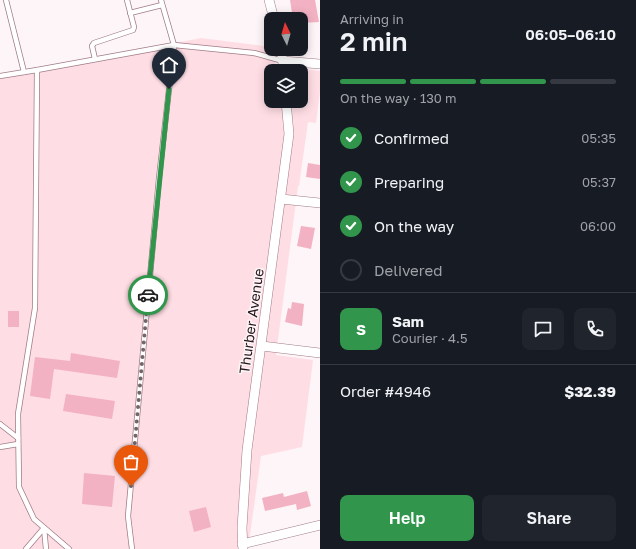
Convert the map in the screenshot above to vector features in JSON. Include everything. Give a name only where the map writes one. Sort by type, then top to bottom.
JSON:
[{"type":"street","points":[[269,0],[272,12]]},
{"type":"street","points":[[282,56],[283,64]]},
{"type":"street","points":[[283,61],[320,64]]},
{"type":"street","name":"Thurber Avenue","points":[[242,547],[247,450],[282,199],[289,134],[287,108]]},
{"type":"street","points":[[282,199],[320,203]]},
{"type":"street","points":[[262,346],[320,353]]},
{"type":"street","points":[[242,547],[320,525]]},
{"type":"lane","points":[[6,0],[24,72]]},
{"type":"lane","points":[[95,59],[92,46],[94,43],[128,33],[133,30],[134,27],[128,0]]},
{"type":"lane","points":[[132,549],[128,516],[159,178],[174,45],[161,0]]},
{"type":"lane","points":[[130,13],[162,6]]},
{"type":"lane","points":[[0,76],[174,45],[254,53],[283,61]]},
{"type":"lane","points":[[37,70],[35,308],[18,414],[19,487],[34,519],[69,549]]},
{"type":"lane","points":[[0,424],[18,438]]},
{"type":"lane","points":[[0,447],[18,444]]},
{"type":"lane","points":[[26,549],[44,528]]},
{"type":"lane","points":[[44,528],[46,549]]},
{"type":"shaded area","points":[[201,38],[264,46],[264,56],[274,56],[276,64],[264,64],[264,108],[308,108],[308,69],[320,71],[320,91],[316,123],[308,122],[298,186],[276,355],[313,360],[302,447],[261,456],[248,549],[0,549],[0,77]]},
{"type":"building","points":[[290,0],[315,0],[319,22],[308,23],[308,12],[292,12]]},
{"type":"building","points":[[308,163],[320,165],[320,179],[306,177]]},
{"type":"building","points":[[301,226],[315,228],[311,249],[297,246]]},
{"type":"building","points":[[292,302],[304,304],[302,326],[285,322],[288,308],[291,309]]},
{"type":"building","points":[[8,311],[19,311],[19,327],[8,327]]},
{"type":"building","points":[[71,353],[120,361],[117,378],[54,369],[50,399],[30,396],[35,357],[70,361]]},
{"type":"building","points":[[66,394],[115,401],[112,419],[63,411]]},
{"type":"building","points":[[84,473],[115,476],[112,507],[82,504]]},
{"type":"building","points":[[307,491],[311,506],[297,510],[296,504],[265,511],[262,498],[283,493],[284,497]]},
{"type":"building","points":[[206,507],[211,527],[194,532],[189,511]]},
{"type":"way so far","points":[[131,486],[148,295]]},
{"type":"route","points":[[148,295],[169,89]]}]
